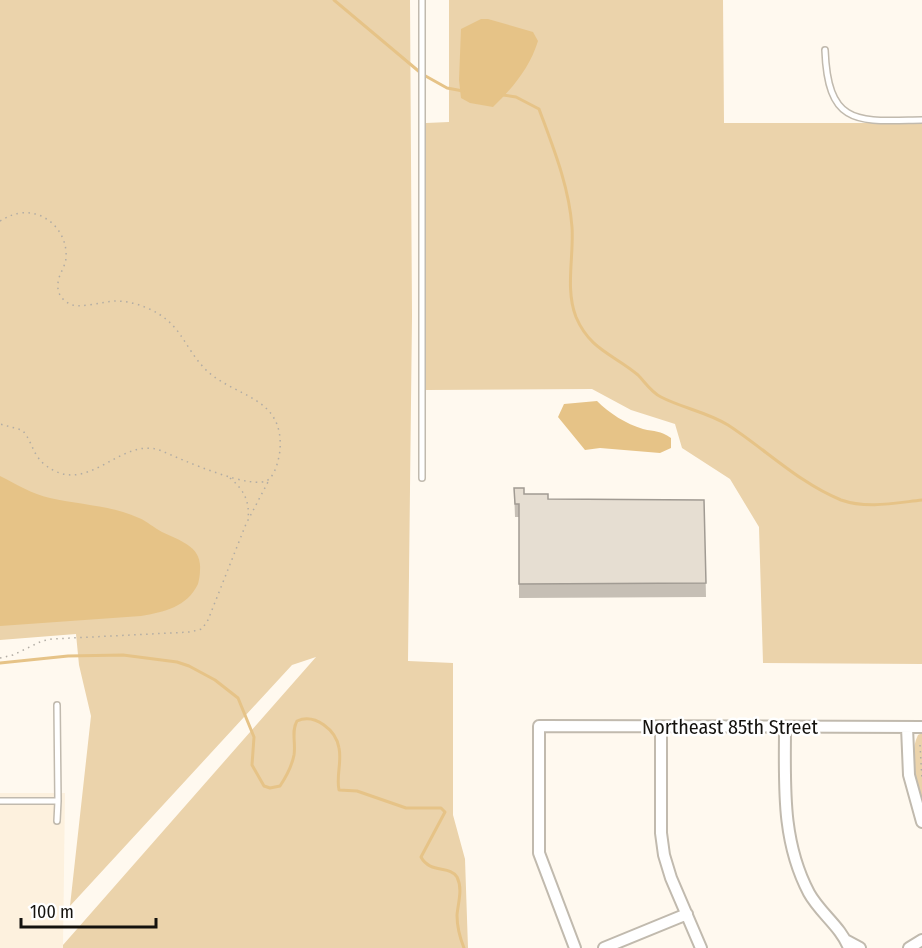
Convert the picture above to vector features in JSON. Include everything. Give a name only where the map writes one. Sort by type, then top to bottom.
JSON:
[{"type":"street","name":"Northeast 85th Street","points":[[575,948],[539,853],[539,726],[922,727]]},
{"type":"street","points":[[661,727],[664,855],[671,878],[701,948]]},
{"type":"street","points":[[786,727],[786,818],[794,856],[809,894],[848,944],[860,948]]},
{"type":"street","points":[[908,727],[909,775],[922,822]]},
{"type":"street","points":[[604,948],[687,914]]},
{"type":"street","points":[[909,948],[921,944]]},
{"type":"lane","points":[[422,0],[422,478]]},
{"type":"lane","points":[[825,50],[826,77],[839,105],[852,117],[868,121],[922,120]]},
{"type":"lane","points":[[57,705],[57,821]]},
{"type":"lane","points":[[0,801],[58,801]]},
{"type":"path","points":[[0,221],[12,215],[27,213],[45,218],[58,230],[66,251],[64,267],[57,285],[62,298],[67,303],[76,306],[127,302],[158,313],[180,333],[197,360],[212,376],[225,385],[248,394],[264,406],[275,421],[280,442],[277,464],[248,521],[208,620],[202,629],[190,632],[52,639],[0,658]]},
{"type":"path","points":[[0,424],[22,430],[40,461],[53,470],[62,472],[91,471],[107,465],[130,450],[145,447],[160,450],[192,465],[230,477],[259,482],[269,480]]},
{"type":"path","points":[[230,477],[246,495],[249,510],[248,521]]},
{"type":"path","points":[[920,745],[922,780]]},
{"type":"shaded area","points":[[0,0],[410,0],[412,316],[408,661],[453,663],[453,815],[465,859],[468,948],[63,948],[63,945],[316,657],[292,665],[70,906],[91,716],[79,665],[76,634],[0,640]]},
{"type":"shaded area","points":[[449,0],[723,0],[724,123],[922,123],[922,664],[763,663],[759,527],[730,479],[682,448],[675,424],[631,410],[592,389],[426,390],[426,123],[449,122]]},
{"type":"shaded area","points":[[481,19],[533,32],[538,41],[520,77],[493,107],[470,103],[461,98],[459,80],[461,29]]},
{"type":"shaded area","points":[[597,401],[612,414],[630,424],[667,435],[671,438],[671,448],[660,453],[600,448],[585,450],[558,417],[564,404]]},
{"type":"shaded area","points":[[0,476],[43,496],[117,510],[142,519],[194,550],[200,562],[198,584],[188,598],[174,607],[141,616],[0,626]]},
{"type":"shaded area","points":[[922,733],[922,804],[916,779],[914,751],[918,735]]},
{"type":"shaded area","points":[[0,793],[65,793],[63,948],[0,948]]},
{"type":"building","points":[[514,488],[524,488],[524,494],[548,494],[548,499],[704,500],[706,583],[519,584],[519,504],[515,504]]},
{"type":"waterway","points":[[334,0],[422,74],[447,88],[463,91]]},
{"type":"waterway","points":[[503,95],[516,97],[539,109],[550,138],[560,167],[570,212],[572,227],[570,284],[573,306],[582,328],[595,344],[638,375],[657,395],[728,425],[826,493],[841,500],[861,504],[922,500]]},
{"type":"waterway","points":[[0,663],[68,656],[123,655],[177,662],[189,666],[215,680],[238,698],[254,737],[252,765],[264,786],[270,788],[280,786],[287,775],[294,755],[294,729],[297,721],[311,719],[324,725],[334,735],[339,748],[339,790],[357,791],[406,808],[441,808],[445,812],[421,857],[429,866],[450,871],[457,877],[460,891],[457,915],[464,948]]}]
